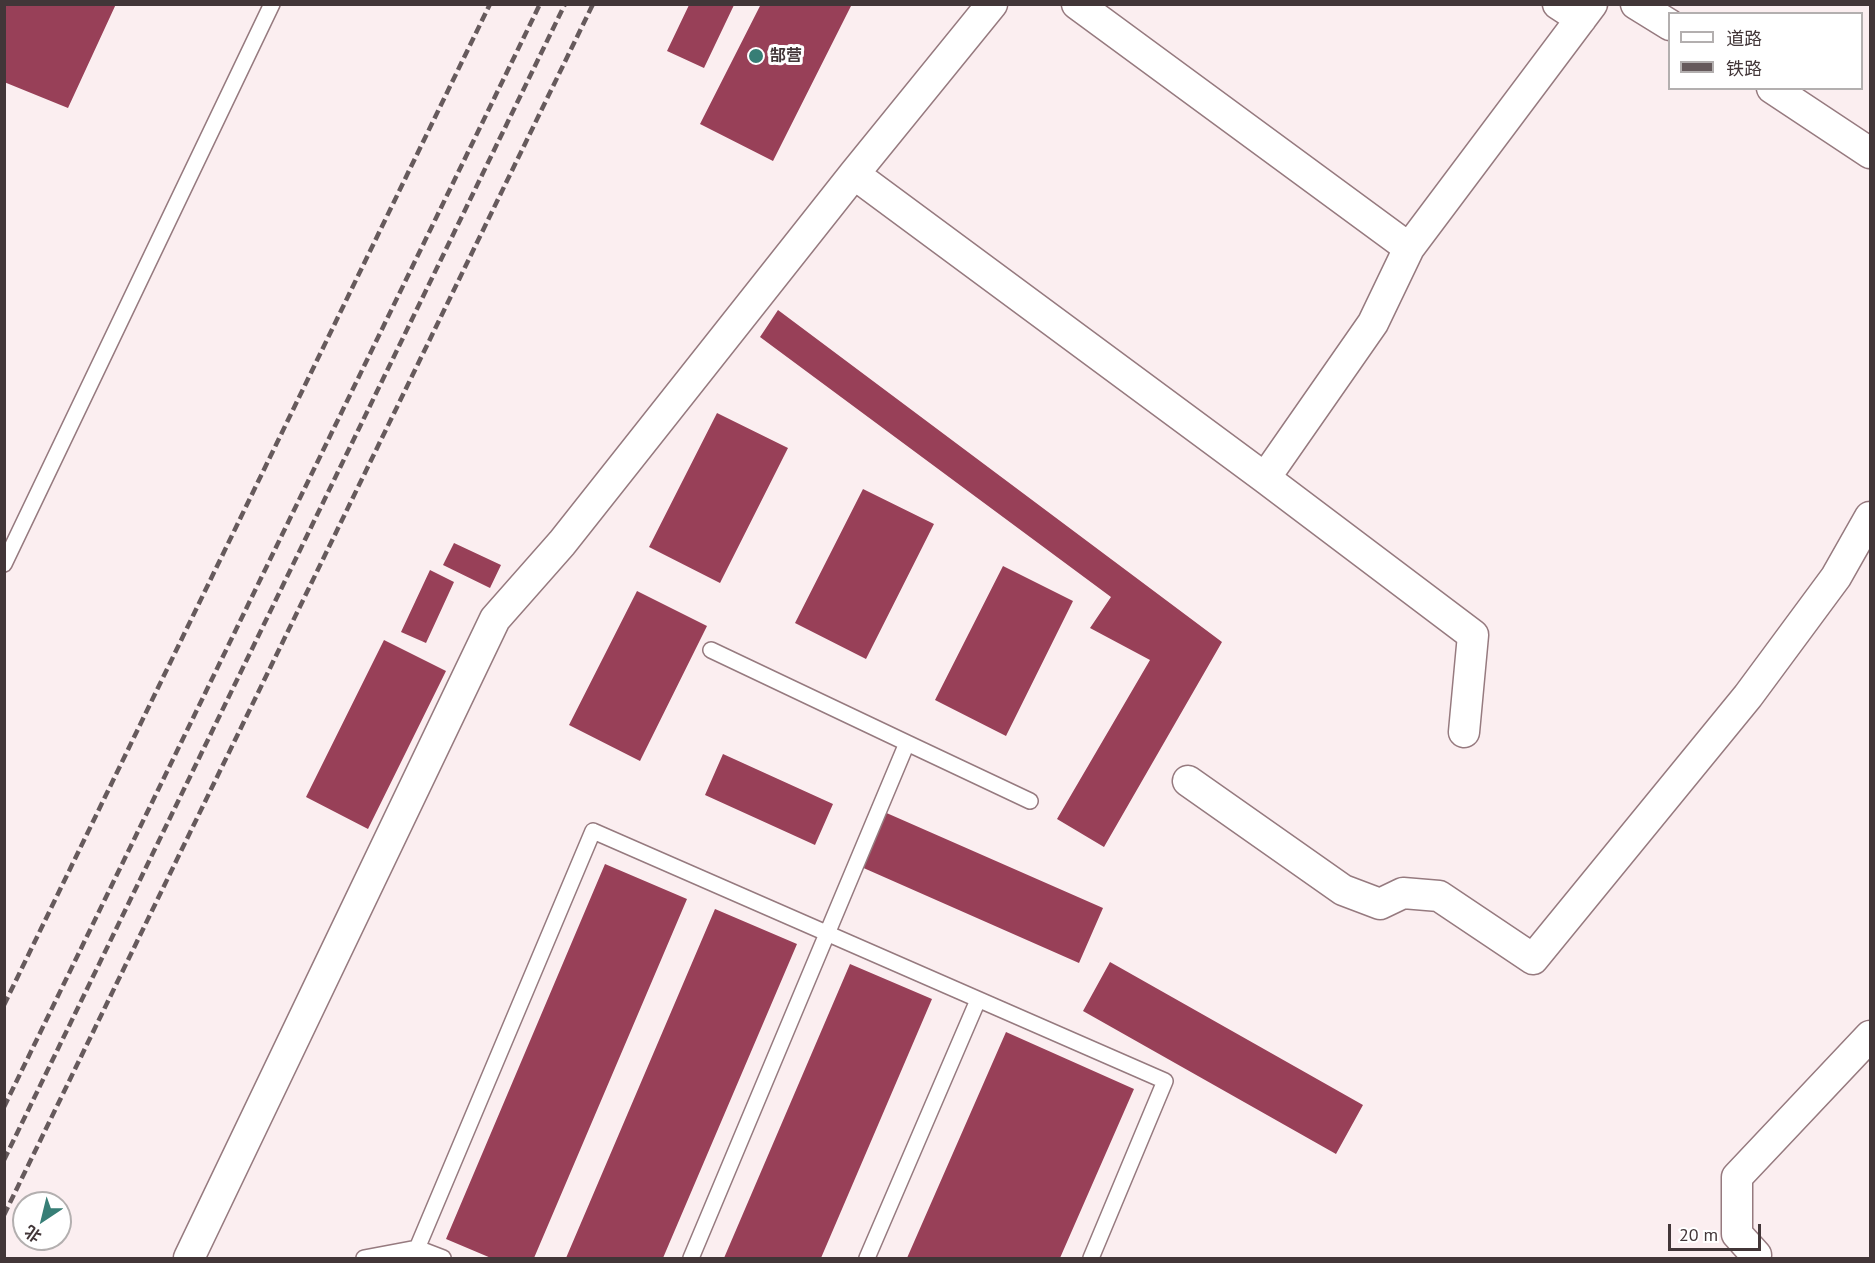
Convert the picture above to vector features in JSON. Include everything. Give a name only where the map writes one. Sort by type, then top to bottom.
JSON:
[{"type":"street","points":[[189,1258],[495,619],[562,543],[854,174],[992,4]]},
{"type":"street","points":[[1077,4],[1409,248]]},
{"type":"street","points":[[1636,4],[1668,24]]},
{"type":"street","points":[[1265,478],[1373,323],[1409,248],[1577,9]]},
{"type":"street","points":[[1775,90],[1870,153]]},
{"type":"street","points":[[854,174],[1265,478],[1473,636],[1464,732]]},
{"type":"street","points":[[1188,781],[1343,890],[1380,904],[1403,893],[1439,896],[1533,959],[1748,696],[1836,578],[1870,517]]},
{"type":"street","points":[[1756,1255],[1737,1234],[1737,1177],[1870,1036]]},
{"type":"lane","points":[[4,564],[272,4]]},
{"type":"lane","points":[[711,650],[1030,801]]},
{"type":"lane","points":[[691,1258],[908,743]]},
{"type":"lane","points":[[415,1253],[593,831],[1165,1081],[1091,1258]]},
{"type":"lane","points":[[867,1258],[978,1000]]},
{"type":"lane","points":[[364,1258],[415,1253],[443,1258]]},
{"type":"building","points":[[6,4],[116,4],[68,108],[4,82]]},
{"type":"building","points":[[761,4],[852,4],[773,161],[700,124]]},
{"type":"building","points":[[689,5],[734,5],[704,68],[667,51]]},
{"type":"building","points":[[778,310],[1222,642],[1104,847],[1057,819],[1150,660],[1090,628],[1111,597],[760,337]]},
{"type":"building","points":[[717,413],[788,448],[720,583],[649,547]]},
{"type":"building","points":[[863,489],[934,524],[866,659],[795,623]]},
{"type":"building","points":[[454,543],[501,565],[490,588],[443,565]]},
{"type":"building","points":[[1003,566],[1073,601],[1006,736],[935,700]]},
{"type":"building","points":[[430,570],[454,582],[426,643],[401,632]]},
{"type":"building","points":[[637,591],[707,626],[640,761],[569,725]]},
{"type":"building","points":[[384,640],[446,671],[368,829],[306,797]]},
{"type":"building","points":[[723,754],[833,804],[815,845],[705,795]]},
{"type":"building","points":[[882,811],[1103,908],[1079,963],[859,866]]},
{"type":"building","points":[[605,864],[687,899],[534,1258],[491,1258],[446,1239]]},
{"type":"building","points":[[715,909],[797,944],[663,1258],[566,1258]]},
{"type":"building","points":[[1110,962],[1363,1105],[1336,1154],[1083,1011]]},
{"type":"building","points":[[850,964],[932,999],[821,1258],[724,1258]]},
{"type":"building","points":[[1006,1032],[1134,1089],[1060,1258],[907,1258]]},
{"type":"railway","points":[[4,1005],[490,4]]},
{"type":"railway","points":[[4,1107],[540,4]]},
{"type":"railway","points":[[4,1160],[565,4]]},
{"type":"railway","points":[[4,1215],[593,4]]},
{"type":"place","name":"郜营","points":[[756,56]]}]
